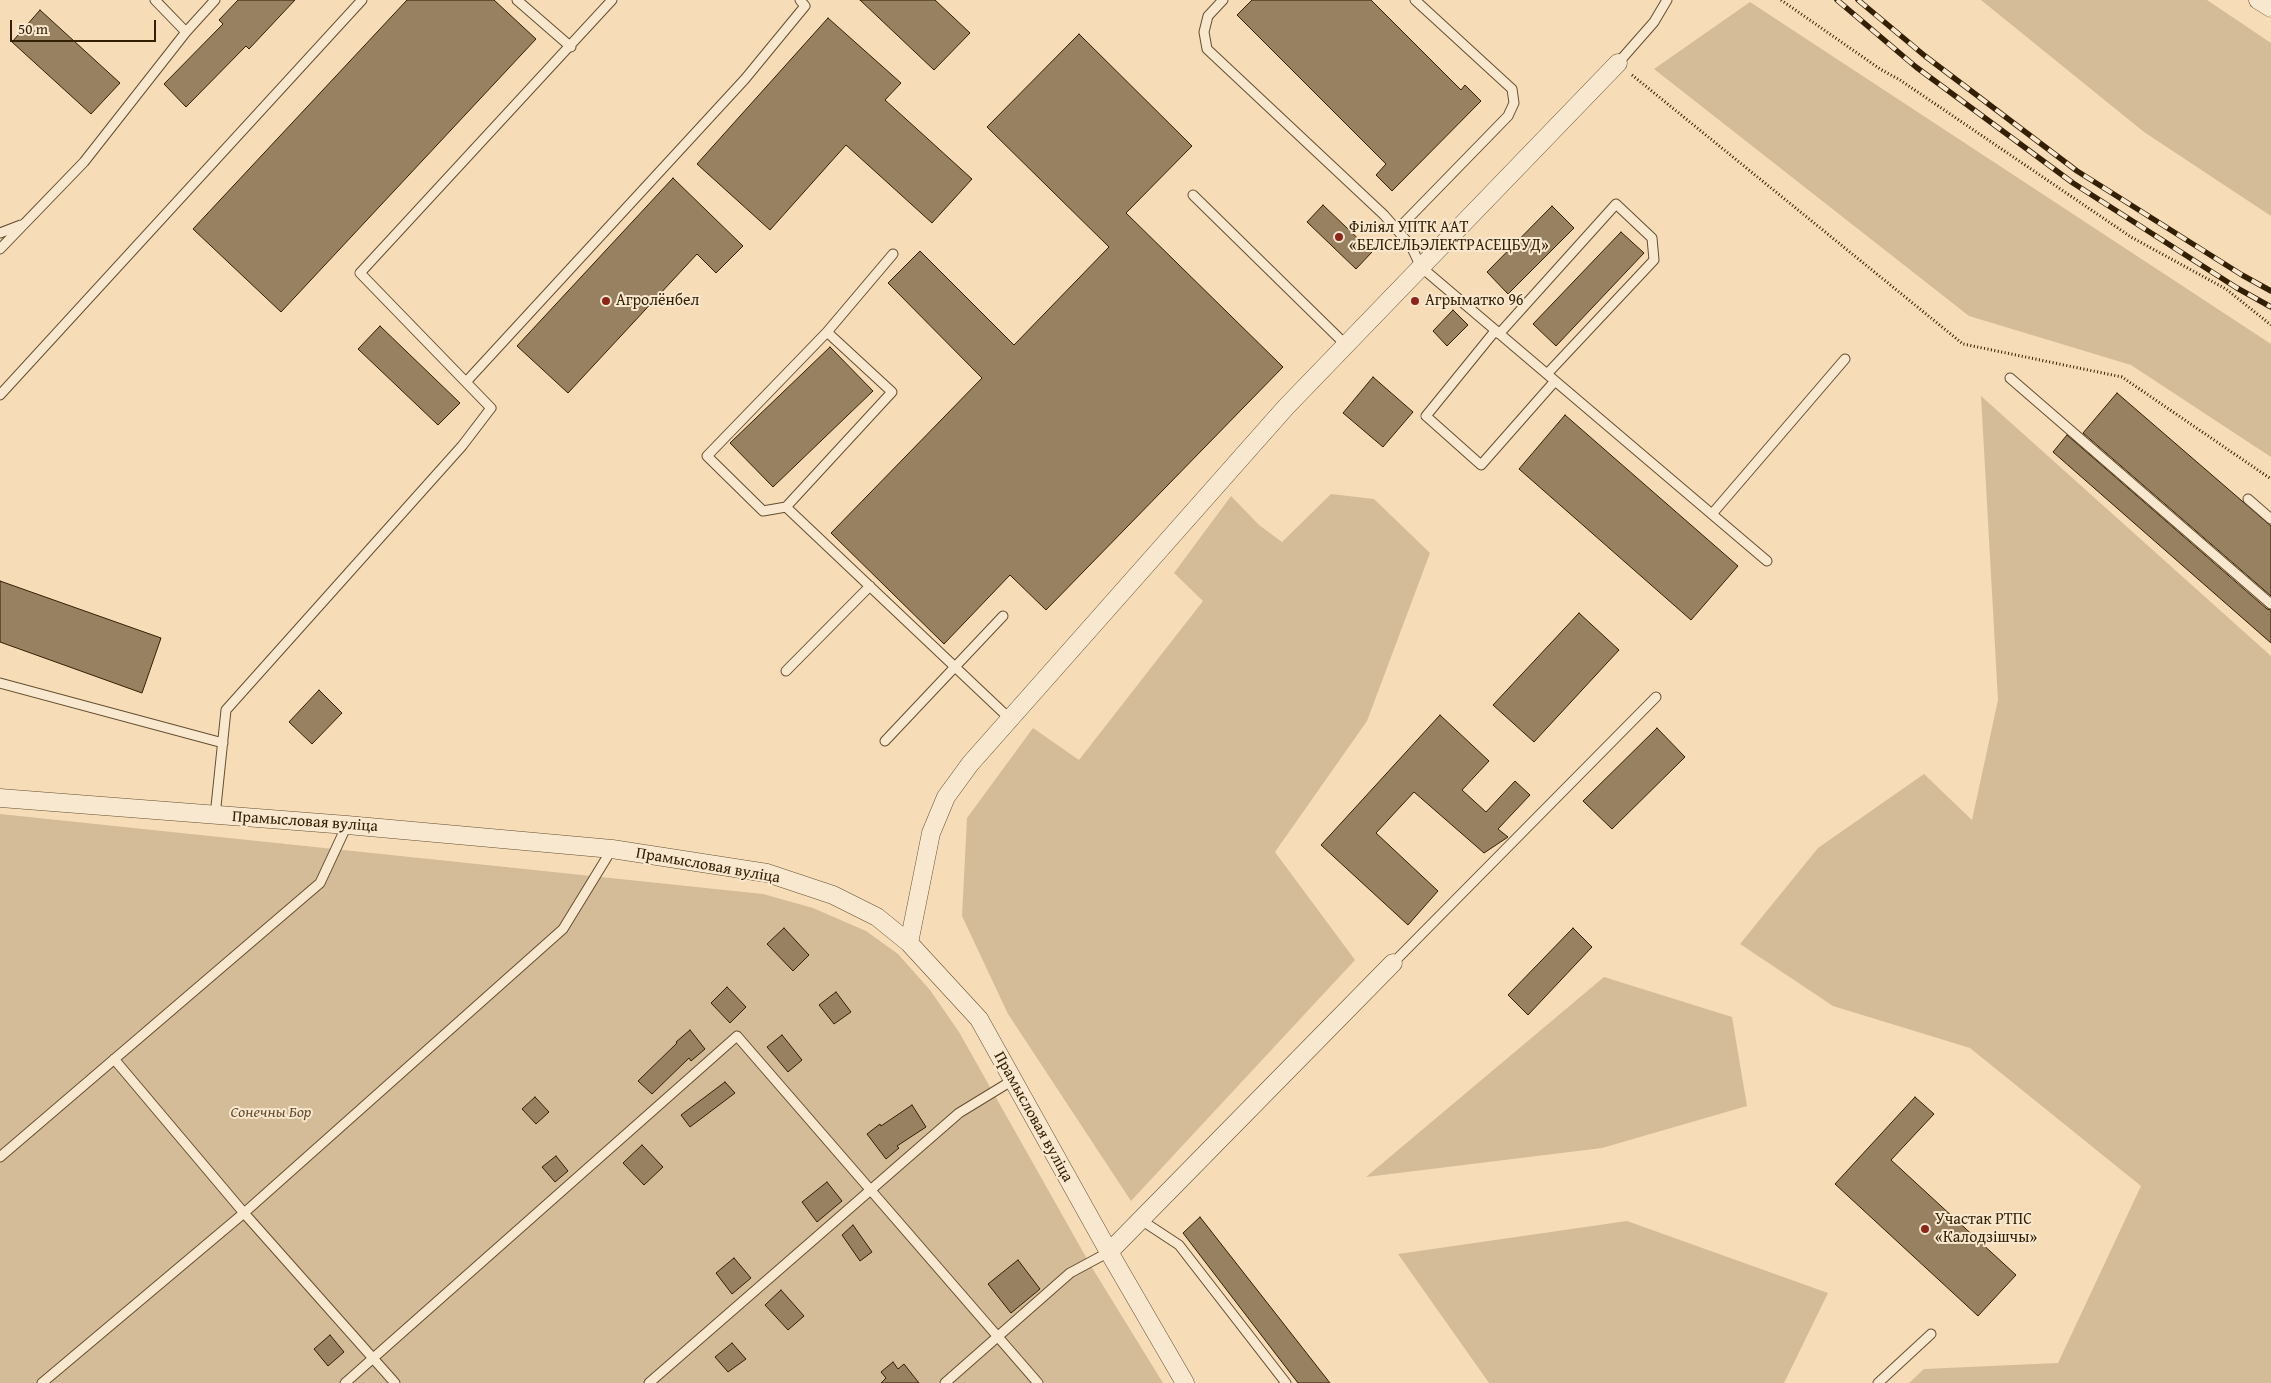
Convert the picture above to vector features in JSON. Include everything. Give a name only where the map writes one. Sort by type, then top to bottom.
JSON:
[{"type":"street","points":[[2258,0],[2271,8]]},
{"type":"street","points":[[909,942],[931,833],[946,797],[970,764],[1286,407],[1618,63]]},
{"type":"street","name":"Прамысловая вуліца","points":[[0,798],[347,825],[612,849],[767,873],[842,900],[877,917],[909,942],[979,1019],[1109,1252],[1185,1383]]},
{"type":"street","points":[[1109,1252],[1393,963]]},
{"type":"lane","points":[[155,0],[186,32]]},
{"type":"lane","points":[[0,249],[84,162],[186,32],[215,0]]},
{"type":"lane","points":[[0,395],[362,0]]},
{"type":"lane","points":[[517,0],[571,47]]},
{"type":"lane","points":[[215,816],[226,710],[462,446],[492,408],[360,274],[571,47],[612,0]]},
{"type":"lane","points":[[466,382],[745,79],[805,6],[800,0]]},
{"type":"lane","points":[[1223,0],[1208,16],[1204,32],[1207,49],[1384,215],[1411,246],[1421,267],[1767,561]]},
{"type":"lane","points":[[1397,230],[1508,116],[1514,103],[1512,90],[1415,0]]},
{"type":"lane","points":[[1618,63],[1654,22],[1667,0]]},
{"type":"lane","points":[[1193,195],[1346,346]]},
{"type":"lane","points":[[1547,374],[1654,260],[1652,238],[1616,204],[1497,332],[1426,416],[1481,465],[1556,381]]},
{"type":"lane","points":[[0,233],[25,224]]},
{"type":"lane","points":[[827,332],[892,392],[786,507],[763,511],[707,456],[827,332],[893,254]]},
{"type":"lane","points":[[1712,514],[1845,359]]},
{"type":"lane","points":[[2010,378],[2271,604]]},
{"type":"lane","points":[[2248,499],[2271,519]]},
{"type":"lane","points":[[786,507],[1010,719]]},
{"type":"lane","points":[[786,670],[870,586]]},
{"type":"lane","points":[[885,741],[1002,616]]},
{"type":"lane","points":[[0,684],[223,743]]},
{"type":"lane","points":[[1393,963],[1656,697]]},
{"type":"lane","points":[[0,1157],[320,883],[347,825]]},
{"type":"lane","points":[[42,1383],[244,1213],[563,929],[612,849]]},
{"type":"lane","points":[[345,1383],[737,1036],[1038,1383]]},
{"type":"lane","points":[[114,1059],[244,1213],[395,1383]]},
{"type":"lane","points":[[649,1383],[959,1113],[1013,1080]]},
{"type":"lane","points":[[1141,1220],[1179,1244],[1286,1383]]},
{"type":"lane","points":[[945,1383],[1070,1273],[1109,1252]]},
{"type":"lane","points":[[1878,1383],[1931,1334]]},
{"type":"path","points":[[1781,0],[2131,237],[2226,289],[2271,325]]},
{"type":"path","points":[[1618,63],[1963,344],[2122,377],[2271,479]]},
{"type":"green space","points":[[1981,0],[2207,0],[2271,43],[2271,216],[2144,132]]},
{"type":"green space","points":[[1750,2],[2271,344],[2271,457],[2131,365],[1969,316],[1654,69]]},
{"type":"green space","points":[[1981,396],[2271,656],[2271,1383],[1909,1383],[1924,1369],[2058,1363],[2141,1186],[1970,1048],[1833,1006],[1740,944],[1818,848],[1924,774],[1972,820],[1998,700]]},
{"type":"green space","points":[[1331,494],[1374,499],[1430,553],[1367,721],[1275,852],[1355,960],[1131,1201],[1008,1014],[962,916],[967,818],[1033,728],[1079,760],[1203,601],[1174,573],[1231,496],[1259,525],[1282,542]]},
{"type":"green space","name":"Сонечны Бор","points":[[0,814],[763,894],[813,908],[866,931],[898,954],[930,990],[959,1032],[1091,1266],[1163,1383],[0,1383]]},
{"type":"green space","points":[[1604,977],[1732,1017],[1747,1106],[1602,1148],[1366,1177]]},
{"type":"green space","points":[[1627,1221],[1828,1293],[1784,1383],[1489,1383],[1398,1254]]},
{"type":"building","points":[[238,0],[295,0],[249,49],[246,46],[186,107],[164,84],[223,24],[219,20]]},
{"type":"building","points":[[407,0],[494,0],[536,39],[281,312],[193,229]]},
{"type":"building","points":[[860,0],[935,0],[970,33],[934,70]]},
{"type":"building","points":[[1252,0],[1371,0],[1461,90],[1465,85],[1481,101],[1392,191],[1376,175],[1386,164],[1237,15]]},
{"type":"building","points":[[40,10],[120,83],[91,114],[12,42]]},
{"type":"building","points":[[828,18],[901,83],[885,100],[972,179],[932,223],[846,145],[770,230],[697,164]]},
{"type":"building","points":[[1079,34],[1192,146],[1126,213],[1283,367],[1046,610],[1010,575],[944,644],[831,533],[982,378],[888,283],[920,251],[1014,345],[1109,247],[987,127]]},
{"type":"building","name":"Агролёнбел","points":[[673,178],[743,246],[716,273],[697,254],[568,393],[517,346]]},
{"type":"building","name":"Філіял УПТК ААТ «БЕЛСЕЛЬЭЛЕКТРАСЕЦБУД»","points":[[1323,205],[1372,252],[1356,269],[1307,222]]},
{"type":"building","points":[[1552,206],[1574,228],[1508,294],[1487,272]]},
{"type":"building","points":[[1621,232],[1644,253],[1556,346],[1533,324]]},
{"type":"building","points":[[1453,310],[1468,325],[1447,346],[1433,331]]},
{"type":"building","points":[[380,326],[460,403],[438,425],[358,349]]},
{"type":"building","points":[[830,347],[873,391],[773,487],[730,443]]},
{"type":"building","points":[[1373,377],[1413,412],[1383,447],[1343,413]]},
{"type":"building","points":[[2117,393],[2271,526],[2271,596],[2083,433]]},
{"type":"building","points":[[1565,415],[1738,566],[1691,620],[1519,469]]},
{"type":"building","points":[[2067,435],[2267,609],[2271,610],[2271,643],[2053,452]]},
{"type":"building","points":[[0,581],[161,638],[142,693],[0,642]]},
{"type":"building","points":[[1579,613],[1619,650],[1534,742],[1493,705]]},
{"type":"building","points":[[319,690],[342,713],[312,744],[289,722]]},
{"type":"building","points":[[1440,715],[1489,761],[1462,790],[1486,812],[1515,781],[1530,795],[1498,829],[1508,837],[1484,853],[1414,792],[1376,833],[1438,891],[1408,925],[1321,845]]},
{"type":"building","points":[[1657,728],[1685,757],[1612,829],[1583,801]]},
{"type":"building","points":[[784,928],[809,955],[793,971],[767,944]]},
{"type":"building","points":[[1573,928],[1592,947],[1528,1015],[1508,995]]},
{"type":"building","points":[[727,987],[746,1007],[730,1023],[711,1003]]},
{"type":"building","points":[[836,992],[851,1012],[834,1024],[819,1005]]},
{"type":"building","points":[[690,1030],[705,1049],[691,1061],[689,1058],[652,1094],[638,1081]]},
{"type":"building","points":[[782,1035],[802,1060],[788,1072],[767,1047]]},
{"type":"building","points":[[725,1082],[735,1093],[690,1127],[681,1115]]},
{"type":"building","points":[[535,1097],[549,1112],[536,1124],[522,1109]]},
{"type":"building","name":"Участак РТПС «Калодзішчы»","points":[[1915,1097],[1934,1114],[1891,1160],[2016,1275],[1978,1316],[1835,1184]]},
{"type":"building","points":[[912,1105],[926,1127],[897,1146],[899,1148],[886,1159],[867,1134]]},
{"type":"building","points":[[642,1145],[663,1167],[644,1185],[623,1163]]},
{"type":"building","points":[[556,1156],[568,1171],[555,1182],[542,1167]]},
{"type":"building","points":[[827,1182],[842,1201],[817,1222],[802,1202]]},
{"type":"building","points":[[1200,1217],[1330,1383],[1298,1383],[1183,1233]]},
{"type":"building","points":[[853,1225],[872,1252],[860,1261],[842,1235]]},
{"type":"building","points":[[734,1258],[751,1278],[732,1294],[716,1273]]},
{"type":"building","points":[[1018,1260],[1040,1289],[1011,1313],[988,1284]]},
{"type":"building","points":[[781,1290],[804,1316],[788,1330],[765,1305]]},
{"type":"building","points":[[330,1335],[344,1352],[328,1366],[314,1349]]},
{"type":"building","points":[[732,1343],[746,1359],[728,1372],[715,1357]]},
{"type":"building","points":[[893,1362],[898,1369],[904,1364],[919,1383],[881,1383],[886,1378],[881,1372]]},
{"type":"railway","points":[[1837,0],[1916,67],[2073,183],[2237,288],[2271,307]]},
{"type":"railway","points":[[1858,0],[1925,56],[2077,171],[2242,275],[2271,291]]},
{"type":"place","name":"Філіял УПТК ААТ «БЕЛСЕЛЬЭЛЕКТРАСЕЦБУД»","points":[[1339,237]]},
{"type":"place","name":"Агролёнбел","points":[[606,301]]},
{"type":"place","name":"Агрыматко 96","points":[[1415,301]]},
{"type":"place","name":"Участак РТПС «Калодзішчы»","points":[[1925,1229]]}]
